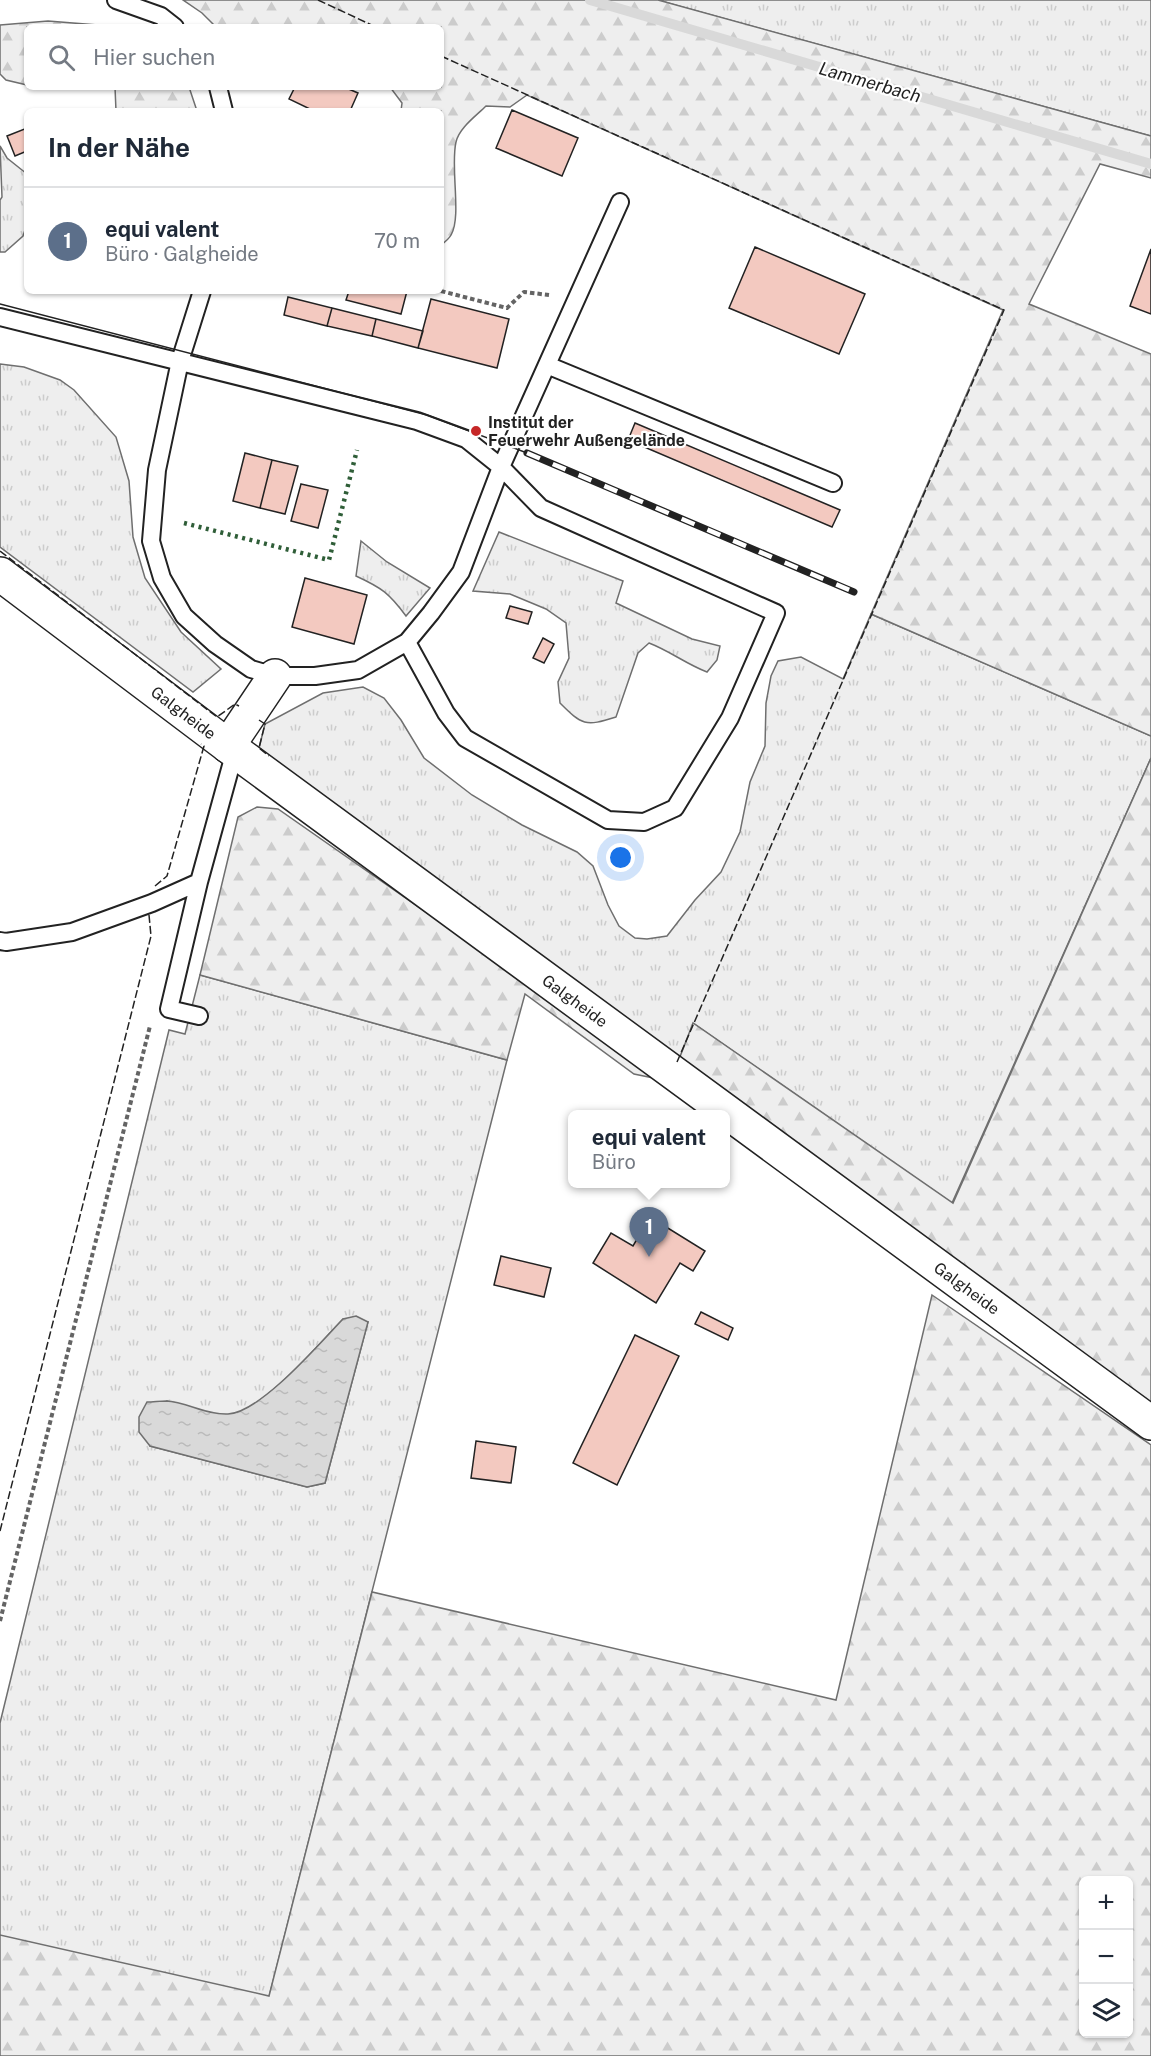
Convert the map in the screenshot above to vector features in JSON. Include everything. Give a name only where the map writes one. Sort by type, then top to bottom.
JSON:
[{"type":"street","name":"Galgheide","points":[[0,574],[231,748],[724,1110]]},
{"type":"street","points":[[231,748],[274,676]]},
{"type":"street","name":"Galgheide","points":[[730,1114],[1151,1423]]},
{"type":"lane","points":[[116,0],[161,16],[171,24]]},
{"type":"lane","points":[[219,90],[223,108]]},
{"type":"lane","points":[[201,294],[180,361],[157,470],[151,541],[162,578],[184,616],[215,644],[251,669],[274,676],[315,676],[358,670],[407,642],[431,614],[461,572],[501,467],[620,202]]},
{"type":"lane","points":[[0,317],[417,421],[465,439],[501,467],[541,508],[777,613],[730,718],[675,808],[644,822],[608,820],[465,738],[446,713],[407,642]]},
{"type":"lane","points":[[547,365],[833,483]]},
{"type":"lane","points":[[199,1016],[169,1009],[231,748]]},
{"type":"lane","points":[[0,941],[72,932],[152,903],[199,882]]},
{"type":"path","points":[[444,292],[507,308],[524,292],[577,297]]},
{"type":"path","points":[[0,1621],[149,1027],[169,1009]]},
{"type":"green space","points":[[183,0],[658,0],[1151,136],[1151,178],[1100,164],[1029,304],[1151,354],[1151,736],[871,614],[1003,310],[527,95],[510,107],[486,106],[468,122],[458,137],[454,165],[456,216],[450,236],[444,242],[444,108],[401,108],[402,103],[392,90],[444,90],[444,24],[213,24]]},
{"type":"green space","points":[[658,0],[1151,0],[1151,136],[675,5]]},
{"type":"green space","points":[[48,21],[85,24],[24,24],[24,84],[6,80],[0,74],[0,25]]},
{"type":"green space","points":[[115,90],[190,90],[196,108],[116,108]]},
{"type":"green space","points":[[0,146],[7,158],[24,172],[24,233],[5,252],[0,252],[0,200],[2,197]]},
{"type":"green space","points":[[0,364],[24,367],[60,380],[74,390],[116,437],[129,481],[133,537],[145,578],[181,632],[221,669],[193,692],[0,547]]},
{"type":"green space","points":[[499,532],[623,581],[616,603],[692,639],[720,646],[717,660],[707,672],[649,643],[638,653],[616,717],[590,723],[579,720],[560,703],[558,682],[569,658],[566,623],[546,609],[510,594],[473,591]]},
{"type":"green space","points":[[361,541],[387,562],[430,588],[406,616],[384,592],[356,576]]},
{"type":"green space","points":[[871,614],[1151,736],[1151,758],[952,1203],[694,1024],[678,1062],[259,748],[265,724],[323,693],[363,687],[384,698],[401,720],[424,758],[472,795],[522,825],[577,852],[593,866],[619,926],[635,938],[667,936],[695,900],[721,872],[740,832],[750,782],[765,746],[766,703],[771,676],[778,661],[801,657],[843,679]]},
{"type":"green space","points":[[1151,758],[1151,1410],[678,1062],[693,1023],[953,1203]]},
{"type":"green space","points":[[257,807],[278,809],[668,1081],[634,1074],[525,994],[507,1060],[200,975],[238,817]]},
{"type":"green space","points":[[200,975],[507,1060],[269,1997],[0,1936],[0,1723],[169,1030],[185,1034]],"holes":[[[343,1319],[368,1322],[325,1483],[307,1487],[150,1446],[167,1401],[223,1416],[245,1410],[275,1388]]]},
{"type":"green space","points":[[932,1295],[1151,1445],[1151,2056],[0,2056],[0,1935],[269,1996],[372,1592],[836,1700]]},
{"type":"water","points":[[356,1316],[368,1322],[325,1483],[307,1487],[150,1446],[139,1432],[139,1417],[147,1402],[174,1402],[220,1414],[241,1411],[289,1375],[343,1319]]},
{"type":"building","points":[[294,90],[351,90],[358,93],[351,108],[308,108],[289,99]]},
{"type":"building","points":[[512,110],[578,138],[562,176],[496,148]]},
{"type":"building","points":[[24,129],[24,152],[15,156],[7,136]]},
{"type":"building","points":[[755,247],[865,294],[839,354],[729,308]]},
{"type":"building","points":[[1151,249],[1151,314],[1130,306]]},
{"type":"building","points":[[348,294],[406,294],[401,314],[346,300]]},
{"type":"building","points":[[288,297],[332,308],[327,326],[284,315]]},
{"type":"building","points":[[431,299],[509,319],[497,368],[418,348]]},
{"type":"building","points":[[332,308],[376,319],[372,336],[327,326]]},
{"type":"building","points":[[376,319],[423,331],[418,348],[372,336]]},
{"type":"building","points":[[635,423],[840,510],[832,527],[628,440]]},
{"type":"building","points":[[245,453],[272,460],[260,508],[233,501]]},
{"type":"building","points":[[272,460],[298,466],[285,514],[260,508]]},
{"type":"building","points":[[301,484],[328,490],[318,528],[291,521]]},
{"type":"building","points":[[305,578],[367,595],[354,644],[292,627]]},
{"type":"building","points":[[510,606],[532,612],[528,624],[506,618]]},
{"type":"building","points":[[543,638],[554,644],[544,663],[533,658]]},
{"type":"building","points":[[650,1217],[705,1251],[693,1271],[680,1263],[656,1303],[593,1263],[611,1233],[633,1246]]},
{"type":"building","points":[[501,1256],[551,1268],[544,1297],[494,1285]]},
{"type":"building","points":[[701,1312],[733,1328],[728,1340],[695,1324]]},
{"type":"building","points":[[635,1335],[679,1356],[617,1485],[573,1463]]},
{"type":"building","points":[[476,1441],[516,1447],[511,1483],[471,1478]]},
{"type":"waterway","name":"Lammerbach","points":[[590,0],[1151,164]]},
{"type":"tram line","points":[[0,304],[427,415],[527,453]]},
{"type":"railway","points":[[527,453],[854,592]]},
{"type":"hedge","points":[[184,523],[329,560],[357,450]]},
{"type":"fence","points":[[318,0],[370,24]]},
{"type":"fence","points":[[444,57],[1004,310],[677,1062]]},
{"type":"fence","points":[[0,551],[217,717],[235,704],[239,706]]},
{"type":"fence","points":[[259,720],[265,724],[259,748],[269,756]]},
{"type":"fence","points":[[155,886],[167,876],[204,746],[201,744]]},
{"type":"fence","points":[[0,1531],[151,936],[149,915]]},
{"type":"place","name":"Institut der Feuerwehr Außengelände","points":[[476,431]]},
{"type":"place","name":"equi valent","points":[[649,1257]]}]
